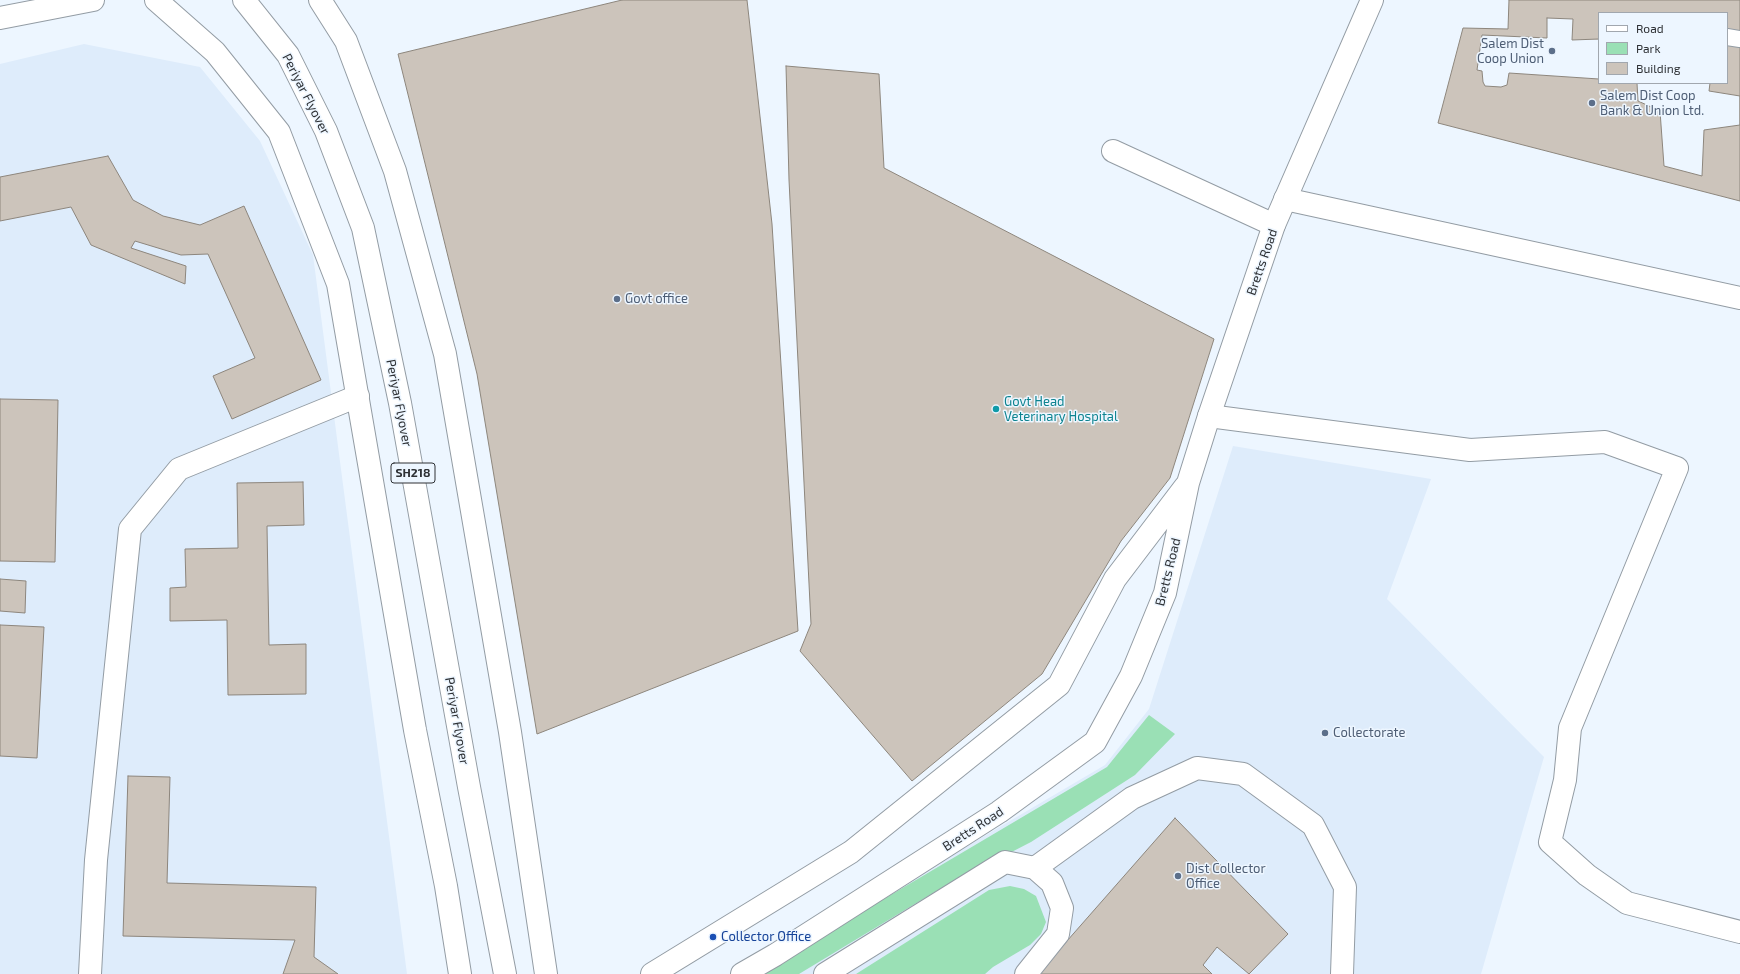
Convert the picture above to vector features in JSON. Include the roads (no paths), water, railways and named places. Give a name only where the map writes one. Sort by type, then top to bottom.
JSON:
[{"type":"street","points":[[0,18],[93,0]]},
{"type":"street","points":[[156,0],[215,52],[278,132],[338,284],[415,730],[446,886],[460,974]]},
{"type":"street","name":"Periyar Flyover","points":[[244,0],[288,55],[326,131],[363,228],[400,403],[466,771],[505,974]]},
{"type":"street","points":[[320,0],[346,41],[395,171],[445,354],[510,732],[546,974]]},
{"type":"street","name":"Bretts Road","points":[[742,974],[775,955],[999,812],[1095,742],[1131,676],[1165,593],[1188,483],[1208,416],[1274,225],[1372,0]]},
{"type":"street","points":[[1113,151],[1274,225]]},
{"type":"street","points":[[1285,199],[1740,298]]},
{"type":"street","points":[[90,974],[96,860],[130,529],[179,469],[358,396]]},
{"type":"street","points":[[1208,416],[1470,450],[1605,442],[1677,468],[1570,728],[1565,780],[1550,842],[1587,875],[1627,903],[1740,932]]},
{"type":"street","points":[[652,974],[852,852],[1059,685],[1115,579],[1188,483]]},
{"type":"street","points":[[1035,868],[1132,798],[1197,768],[1242,774],[1313,825],[1345,887],[1342,974]]},
{"type":"street","points":[[825,974],[1005,862],[1035,868],[1052,883],[1062,908],[1058,934],[1026,974]]},
{"type":"lane","points":[[1728,37],[1740,39]]},
{"type":"place","name":"Salem Dist Coop Union","points":[[1552,51]]},
{"type":"place","name":"Salem Dist Coop Bank & Union Ltd.","points":[[1592,103]]},
{"type":"place","name":"Govt office","points":[[617,299]]},
{"type":"place","name":"Govt Head Veterinary Hospital","points":[[996,409]]},
{"type":"place","name":"Collectorate","points":[[1325,733]]},
{"type":"place","name":"Dist Collector Office","points":[[1178,876]]},
{"type":"place","name":"Collector Office","points":[[713,937]]}]
